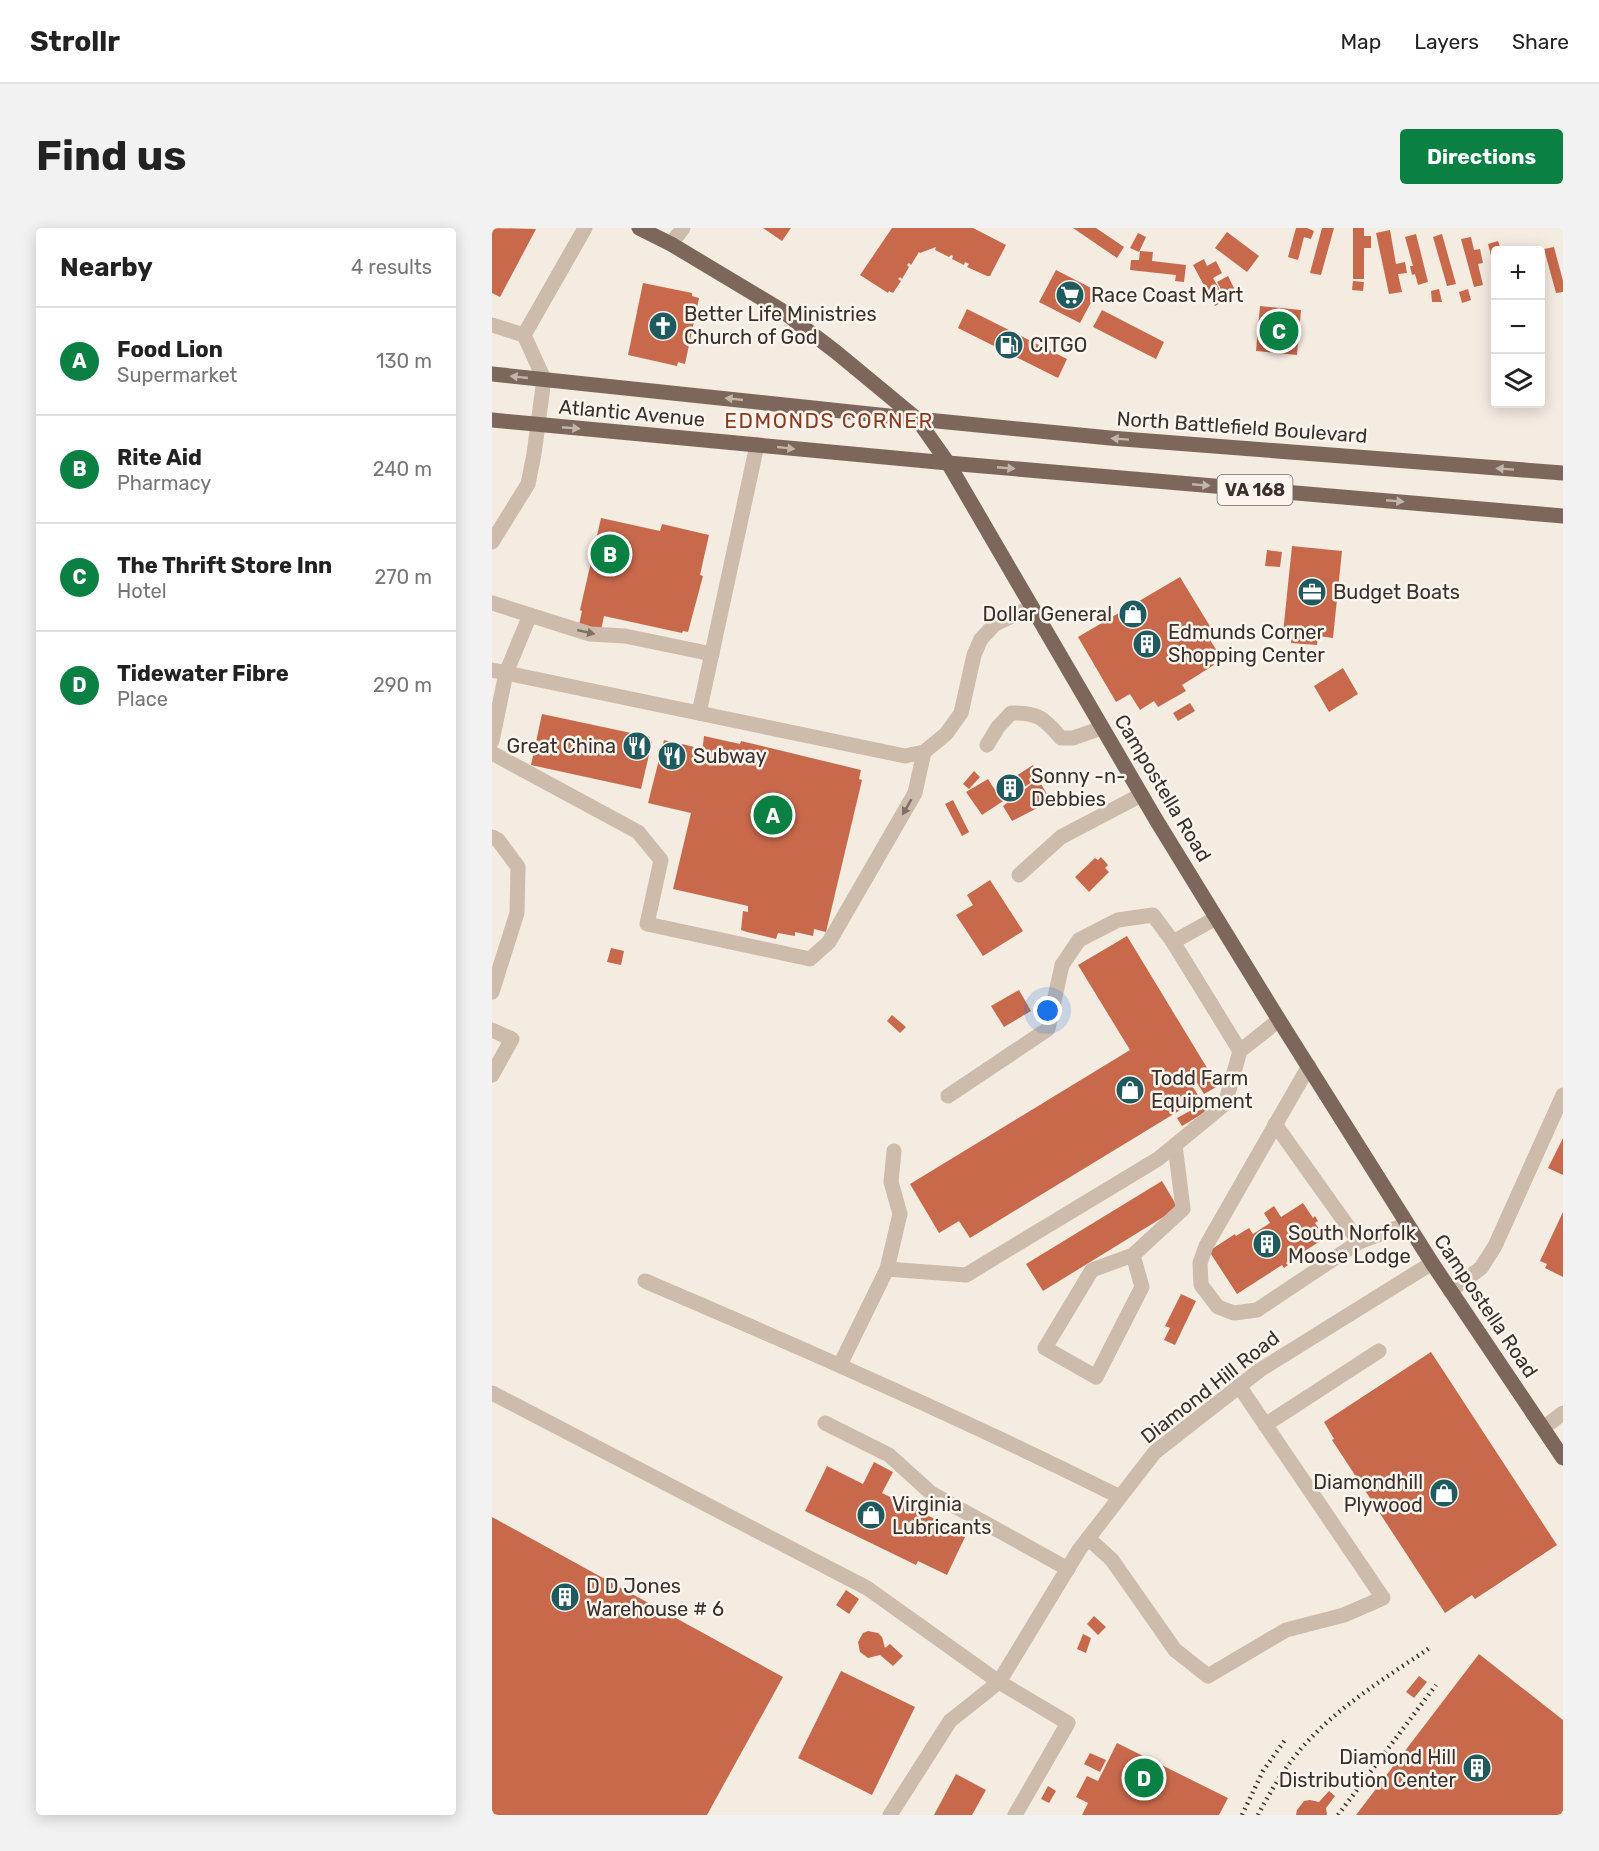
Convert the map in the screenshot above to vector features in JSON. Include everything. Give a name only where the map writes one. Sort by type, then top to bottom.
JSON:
[{"type":"main road","name":"Campostella Road","points":[[639,228],[671,244],[782,310],[917,419],[948,463],[1141,795],[1279,1020],[1450,1291],[1563,1458]]},
{"type":"main road","name":"Atlantic Avenue","points":[[492,374],[917,419]]},
{"type":"main road","name":"North Battlefield Boulevard","points":[[917,419],[1110,438],[1563,473]]},
{"type":"main road","name":"Atlantic Avenue","points":[[492,420],[948,463]]},
{"type":"main road","name":"VA 168","points":[[948,463],[1563,516]]},
{"type":"street","points":[[524,335],[585,228]]},
{"type":"street","points":[[671,244],[682,228]]},
{"type":"street","points":[[492,325],[524,335],[544,379],[528,484],[492,542]]},
{"type":"street","points":[[699,713],[757,445]]},
{"type":"street","points":[[492,603],[590,634],[625,636],[712,654]]},
{"type":"street","points":[[499,672],[905,756],[924,752],[946,734],[961,713],[974,655],[981,639],[995,624],[1032,607]]},
{"type":"street","points":[[492,741],[499,672],[530,615]]},
{"type":"street","points":[[987,746],[998,727],[1011,713],[1029,712],[1046,721],[1060,738],[1072,738],[1102,728]]},
{"type":"street","points":[[492,753],[638,832],[661,860],[647,924],[810,959],[829,942],[915,793],[924,752]]},
{"type":"street","points":[[1019,875],[1061,837],[1141,795]]},
{"type":"street","points":[[492,837],[498,840],[518,867],[517,913],[492,992]]},
{"type":"street","points":[[948,1096],[1047,1029],[1062,965],[1079,940],[1118,920],[1153,915],[1173,942],[1240,1051]]},
{"type":"street","points":[[1173,942],[1216,918]]},
{"type":"street","points":[[887,1269],[966,1275],[1158,1159],[1225,1104],[1240,1051],[1279,1020]]},
{"type":"street","points":[[492,1030],[512,1039],[492,1075]]},
{"type":"street","points":[[1309,1066],[1206,1246],[1200,1263],[1201,1285],[1218,1306],[1234,1313],[1257,1310],[1359,1242],[1407,1224]]},
{"type":"street","points":[[1450,1291],[1480,1268],[1495,1246],[1563,1095]]},
{"type":"street","points":[[1275,1125],[1359,1242]]},
{"type":"street","points":[[1133,1255],[1142,1287],[1096,1377],[1045,1348],[1092,1270],[1133,1255],[1183,1209],[1174,1145]]},
{"type":"street","points":[[840,1365],[887,1269],[900,1214],[891,1182],[894,1151]]},
{"type":"street","name":"Diamond Hill Road","points":[[999,1682],[1088,1538],[1155,1452],[1260,1370],[1432,1263]]},
{"type":"street","points":[[645,1281],[840,1365],[1021,1448],[1120,1497]]},
{"type":"street","points":[[1265,1425],[1379,1351]]},
{"type":"street","points":[[1088,1538],[1112,1560],[1175,1650],[1208,1676],[1286,1630],[1344,1615],[1383,1598],[1239,1386]]},
{"type":"street","points":[[492,1393],[867,1588],[999,1682],[1068,1723],[1015,1815]]},
{"type":"street","points":[[1543,1428],[1563,1413]]},
{"type":"street","points":[[825,1423],[889,1455],[931,1493],[1068,1569]]},
{"type":"street","points":[[890,1815],[950,1721],[999,1682]]},
{"type":"building","points":[[492,228],[536,229],[500,297],[492,293]]},
{"type":"building","points":[[763,228],[791,228],[782,241]]},
{"type":"building","points":[[892,228],[973,228],[1006,245],[990,276],[967,267],[969,264],[965,262],[964,265],[952,259],[951,255],[949,257],[935,250],[936,247],[919,252],[911,265],[909,263],[907,265],[909,267],[902,279],[900,277],[898,279],[901,281],[893,293],[889,291],[888,293],[860,275]]},
{"type":"building","points":[[1073,228],[1096,228],[1124,247],[1117,258]]},
{"type":"building","points":[[1296,228],[1307,228],[1314,231],[1311,239],[1304,237],[1298,260],[1288,257]]},
{"type":"building","points":[[1322,228],[1334,228],[1321,275],[1310,273]]},
{"type":"building","points":[[1353,228],[1364,228],[1364,236],[1371,236],[1371,248],[1364,248],[1364,279],[1353,279]]},
{"type":"building","points":[[1390,230],[1396,264],[1405,262],[1407,273],[1398,274],[1402,292],[1389,294],[1376,233]]},
{"type":"building","points":[[1227,232],[1259,256],[1247,272],[1215,248]]},
{"type":"building","points":[[1138,233],[1146,237],[1139,252],[1130,248]]},
{"type":"building","points":[[1416,234],[1428,282],[1418,285],[1415,274],[1412,275],[1410,266],[1413,266],[1405,237]]},
{"type":"building","points":[[1442,234],[1456,284],[1447,286],[1433,237]]},
{"type":"building","points":[[1471,237],[1474,250],[1480,249],[1483,263],[1478,264],[1483,285],[1474,287],[1461,239]]},
{"type":"building","points":[[1498,241],[1500,246],[1491,246],[1491,256],[1488,244]]},
{"type":"building","points":[[1554,247],[1563,281],[1563,292],[1556,293],[1545,249]]},
{"type":"building","points":[[1140,251],[1153,252],[1152,261],[1186,265],[1184,282],[1175,281],[1176,275],[1130,270],[1131,260],[1139,260]]},
{"type":"building","points":[[1204,259],[1207,266],[1216,261],[1222,273],[1213,278],[1226,300],[1215,306],[1210,296],[1208,297],[1193,265]]},
{"type":"building","points":[[1056,270],[1097,291],[1080,323],[1039,302]]},
{"type":"building","points":[[1228,276],[1236,292],[1226,298],[1217,282]]},
{"type":"building","points":[[1353,281],[1364,282],[1363,291],[1352,290]]},
{"type":"building","name":"Better Life Ministries Church of God","points":[[643,283],[692,293],[692,296],[699,298],[685,364],[678,362],[677,366],[628,355]]},
{"type":"building","points":[[1439,289],[1442,302],[1432,302],[1431,291]]},
{"type":"building","points":[[1468,289],[1471,300],[1462,303],[1459,292]]},
{"type":"building","points":[[1260,306],[1301,310],[1297,355],[1256,351]]},
{"type":"building","points":[[967,309],[1067,359],[1058,378],[958,328]]},
{"type":"building","points":[[1102,310],[1164,342],[1156,359],[1093,327]]},
{"type":"building","points":[[601,518],[660,531],[662,524],[709,535],[700,575],[703,576],[688,632],[683,631],[682,633],[604,616],[601,630],[579,625],[582,611],[580,610]]},
{"type":"building","name":"Budget Boats","points":[[1292,546],[1342,551],[1333,638],[1318,636],[1317,645],[1291,643],[1292,634],[1283,633]]},
{"type":"building","points":[[1267,550],[1282,552],[1280,567],[1265,566]]},
{"type":"building","name":"Edmunds Corner Shopping Center","points":[[1180,577],[1211,628],[1205,632],[1217,651],[1209,656],[1214,665],[1182,685],[1186,691],[1158,707],[1154,701],[1140,710],[1130,694],[1116,702],[1078,637]]},
{"type":"building","points":[[1343,668],[1358,694],[1329,712],[1314,686]]},
{"type":"building","points":[[1190,703],[1195,711],[1178,721],[1173,713]]},
{"type":"building","points":[[542,714],[650,737],[649,741],[652,742],[641,789],[531,765]]},
{"type":"building","points":[[704,736],[740,744],[741,741],[861,770],[859,779],[862,780],[826,932],[814,929],[813,936],[795,932],[795,936],[778,933],[776,939],[747,932],[741,930],[743,911],[748,912],[748,906],[673,889],[691,813],[648,803],[664,740],[680,744],[679,748],[682,744],[698,748],[697,752],[702,753]]},
{"type":"building","name":"Sonny -n- Debbies","points":[[1033,765],[1041,776],[982,815],[966,792],[988,779],[995,790],[1000,787],[1001,783],[1002,785]]},
{"type":"building","points":[[974,771],[980,777],[969,789],[963,784]]},
{"type":"building","points":[[1038,779],[1051,801],[1012,821],[1003,806]]},
{"type":"building","points":[[953,800],[969,832],[962,836],[945,804]]},
{"type":"building","points":[[1101,857],[1108,865],[1105,868],[1109,872],[1089,892],[1075,877],[1095,858],[1098,860]]},
{"type":"building","points":[[990,880],[1023,931],[983,956],[956,915],[973,905],[967,895]]},
{"type":"building","name":"Todd Farm Equipment","points":[[1127,936],[1218,1086],[1204,1094],[1194,1078],[1189,1081],[1200,1098],[970,1238],[959,1221],[939,1233],[910,1184],[1130,1050],[1078,965]]},
{"type":"building","points":[[611,948],[624,951],[621,965],[607,962]]},
{"type":"building","points":[[1019,990],[1031,1011],[1004,1027],[991,1006]]},
{"type":"building","points":[[892,1015],[906,1027],[900,1033],[887,1021]]},
{"type":"building","points":[[1203,1104],[1207,1111],[1182,1126],[1177,1118]]},
{"type":"building","points":[[1563,1138],[1563,1175],[1548,1168]]},
{"type":"building","points":[[1162,1181],[1178,1208],[1043,1291],[1026,1264]]},
{"type":"building","name":"South Norfolk Moose Lodge","points":[[1303,1203],[1313,1218],[1315,1216],[1318,1221],[1315,1223],[1325,1238],[1286,1263],[1288,1265],[1284,1268],[1282,1265],[1237,1294],[1209,1251],[1235,1234],[1236,1236],[1249,1228],[1253,1234],[1270,1223],[1264,1213],[1274,1206],[1281,1217]]},
{"type":"building","points":[[1563,1212],[1563,1277],[1545,1268],[1547,1264],[1540,1261]]},
{"type":"building","points":[[1181,1294],[1196,1301],[1175,1345],[1164,1340],[1170,1328],[1165,1326]]},
{"type":"building","name":"Diamondhill Plywood","points":[[1431,1352],[1557,1545],[1475,1599],[1472,1595],[1445,1613],[1332,1440],[1334,1439],[1324,1422]]},
{"type":"building","name":"Virginia Lubricants","points":[[874,1462],[893,1472],[882,1493],[937,1520],[936,1523],[965,1537],[947,1575],[918,1561],[916,1565],[805,1511],[827,1466],[863,1484]]},
{"type":"building","name":"D D Jones Warehouse # 6","points":[[492,1517],[783,1677],[707,1815],[492,1815]]},
{"type":"building","points":[[846,1590],[859,1599],[849,1614],[836,1605]]},
{"type":"building","points":[[1094,1616],[1106,1627],[1098,1635],[1087,1624]]},
{"type":"building","points":[[868,1631],[878,1633],[882,1637],[885,1648],[890,1644],[903,1656],[893,1666],[880,1655],[868,1658],[860,1652],[858,1642],[863,1633]]},
{"type":"building","points":[[1083,1634],[1091,1638],[1086,1653],[1077,1649]]},
{"type":"building","name":"Diamond Hill Distribution Center","points":[[1479,1654],[1563,1720],[1563,1815],[1356,1815]]},
{"type":"building","points":[[841,1671],[915,1707],[872,1795],[798,1758]]},
{"type":"building","points":[[1419,1676],[1427,1682],[1414,1698],[1406,1692]]},
{"type":"building","points":[[1117,1743],[1228,1798],[1219,1815],[1082,1815],[1088,1803],[1076,1797],[1087,1776],[1098,1781]]},
{"type":"building","points":[[1090,1753],[1106,1760],[1100,1772],[1084,1764]]},
{"type":"building","points":[[956,1774],[986,1790],[972,1815],[934,1815]]},
{"type":"building","points":[[1048,1786],[1056,1791],[1049,1803],[1041,1799]]},
{"type":"building","points":[[1329,1791],[1335,1796],[1326,1808],[1327,1815],[1296,1815],[1304,1801],[1319,1802]]},
{"type":"railway","points":[[1258,1815],[1287,1766],[1322,1727],[1357,1698],[1431,1647]]},
{"type":"railway","points":[[1338,1815],[1436,1685]]},
{"type":"railway","points":[[1242,1815],[1263,1771],[1285,1740]]},
{"type":"place","name":"Race Coast Mart","points":[[1070,295]]},
{"type":"place","name":"Better Life Ministries Church of God","points":[[663,326]]},
{"type":"place","name":"The Thrift Store Inn","points":[[1279,331]]},
{"type":"place","name":"CITGO","points":[[1009,345]]},
{"type":"place","name":"Rite Aid","points":[[610,554]]},
{"type":"place","name":"Budget Boats","points":[[1312,592]]},
{"type":"place","name":"Dollar General","points":[[1133,614]]},
{"type":"place","name":"Edmunds Corner Shopping Center","points":[[1147,644]]},
{"type":"place","name":"Great China","points":[[637,746]]},
{"type":"place","name":"Subway","points":[[672,756]]},
{"type":"place","name":"Sonny -n- Debbies","points":[[1010,788]]},
{"type":"place","name":"Food Lion","points":[[773,815]]},
{"type":"place","name":"Todd Farm Equipment","points":[[1130,1090]]},
{"type":"place","name":"South Norfolk Moose Lodge","points":[[1267,1244]]},
{"type":"place","name":"Diamondhill Plywood","points":[[1444,1493]]},
{"type":"place","name":"Virginia Lubricants","points":[[871,1515]]},
{"type":"place","name":"D D Jones Warehouse # 6","points":[[565,1597]]},
{"type":"place","name":"Diamond Hill Distribution Center","points":[[1477,1768]]},
{"type":"place","name":"Tidewater Fibre","points":[[1144,1778]]},
{"type":"district","name":"EDMONDS CORNER","points":[[829,421]]}]
